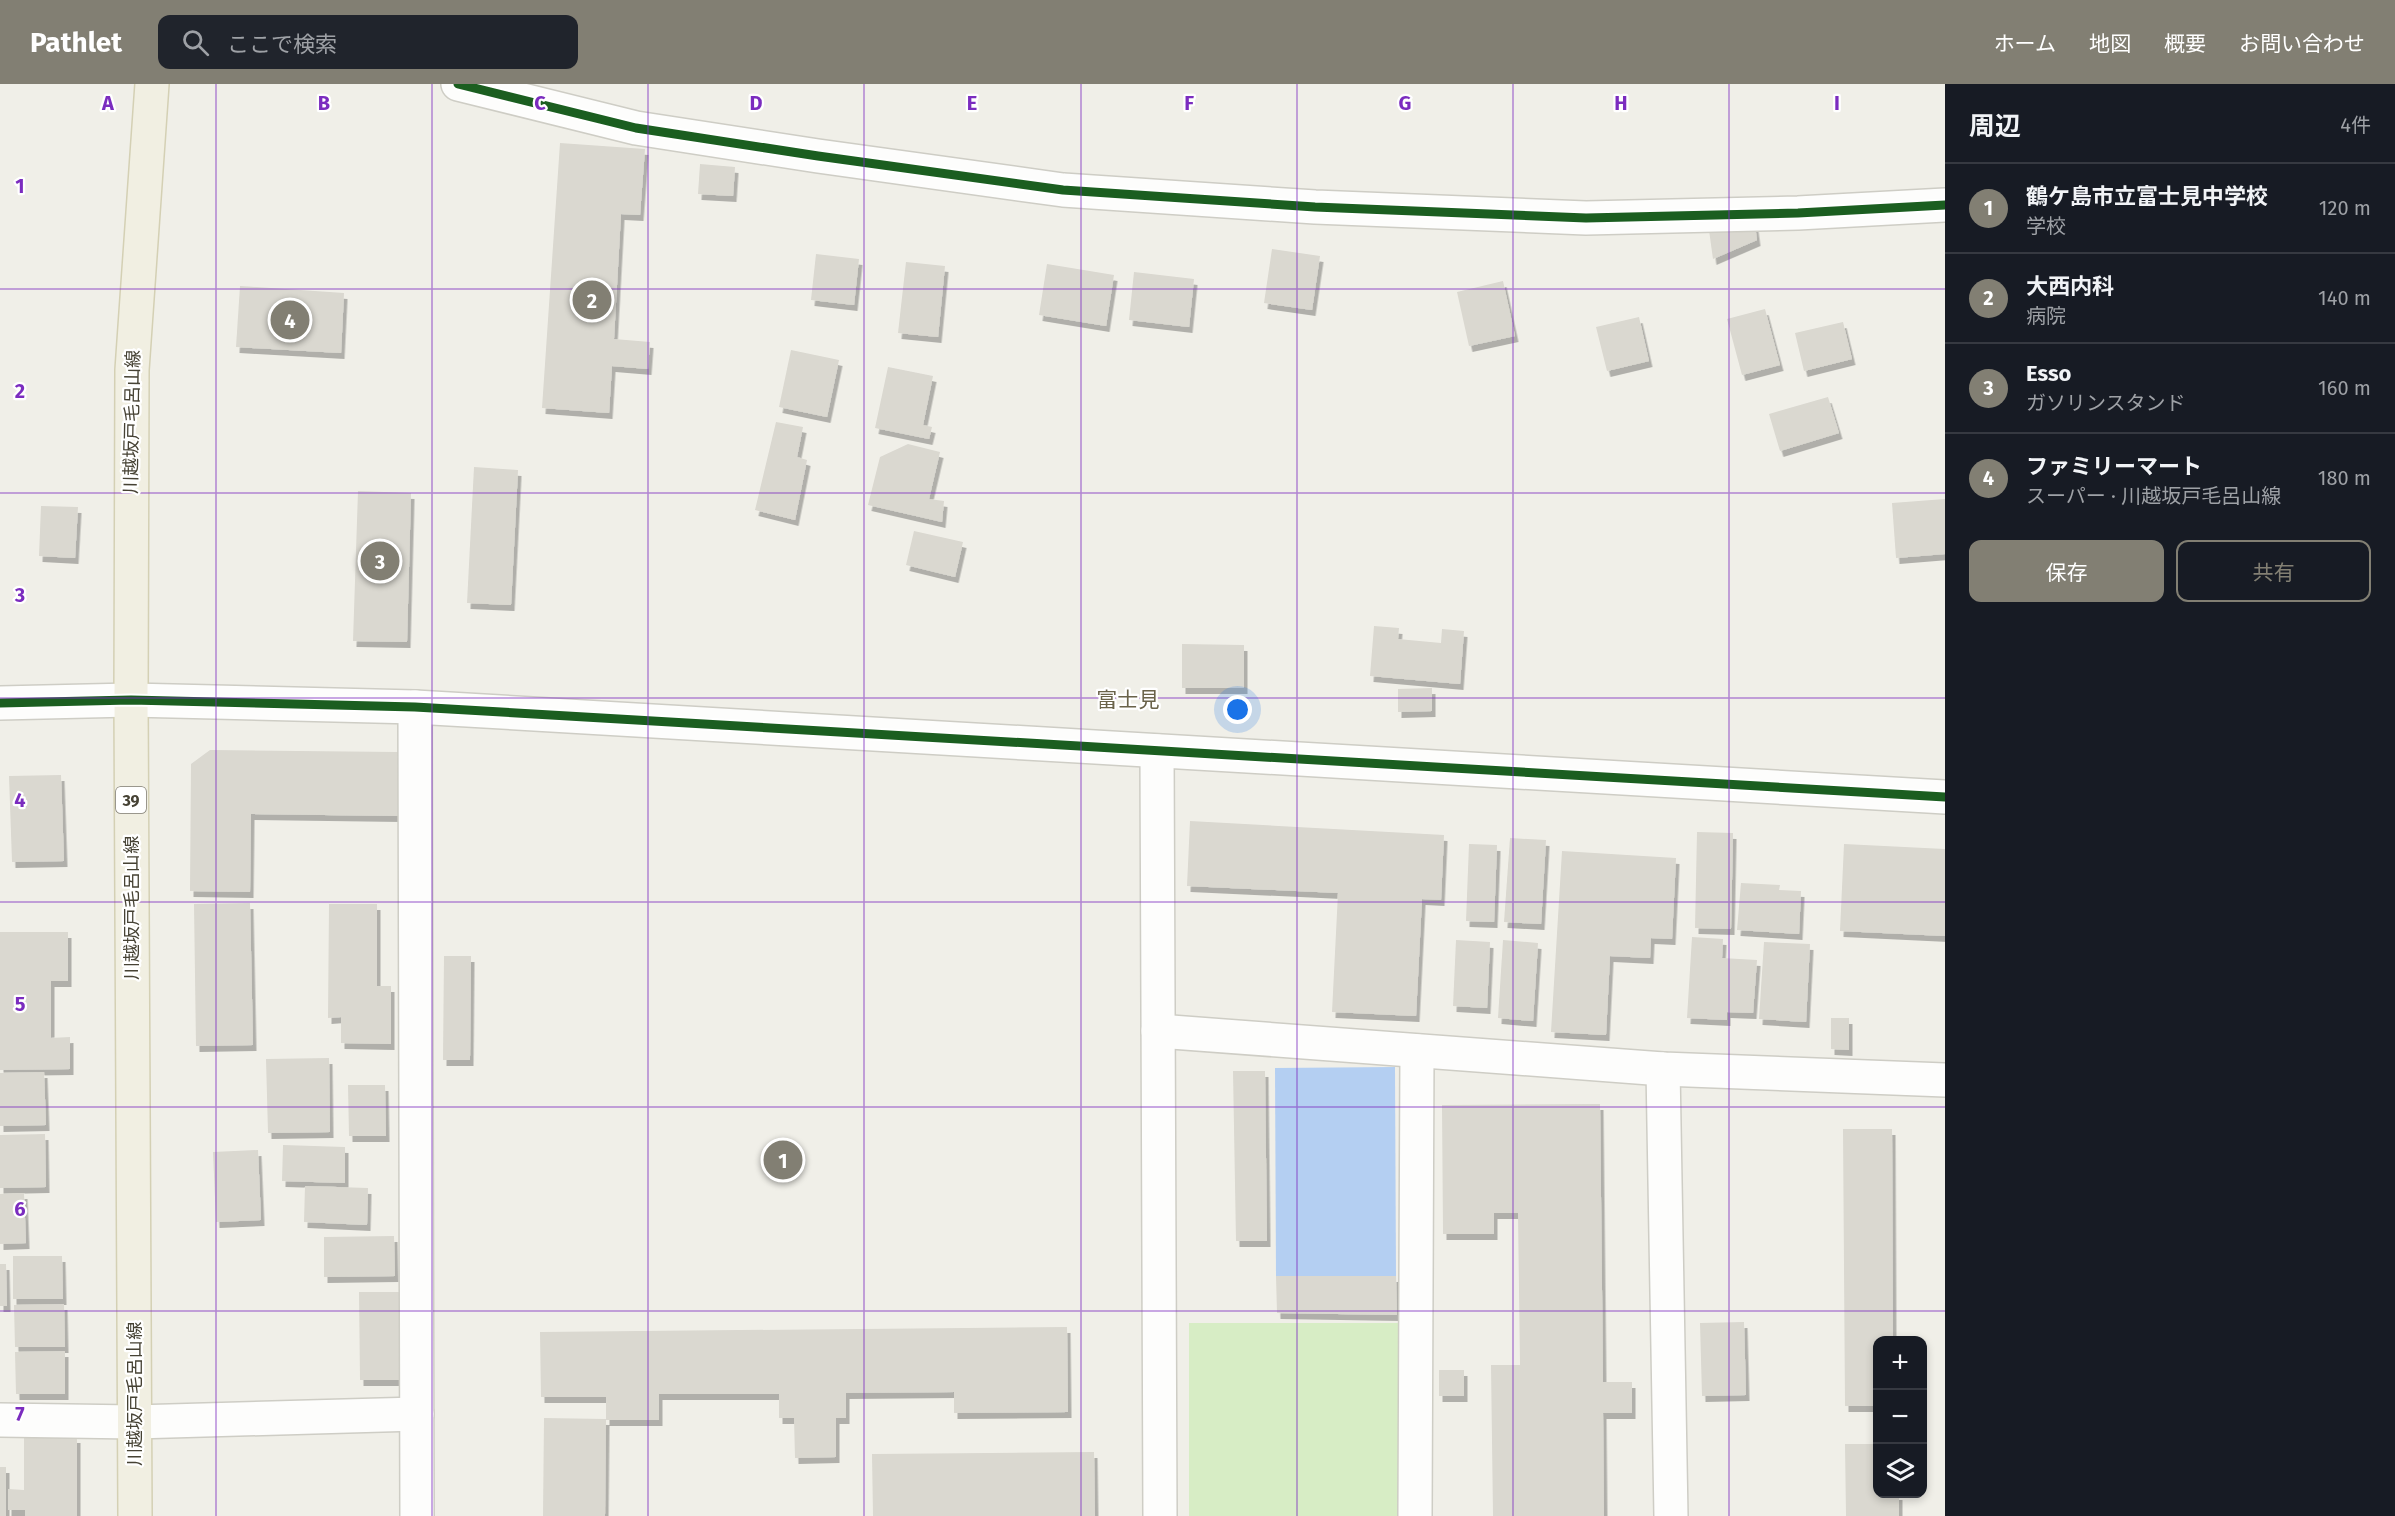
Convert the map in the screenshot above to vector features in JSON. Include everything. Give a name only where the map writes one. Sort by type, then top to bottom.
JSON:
[{"type":"main road","name":"川越坂戸毛呂山線","points":[[135,1516],[130,700],[132,370],[152,84]]},
{"type":"street","points":[[458,84],[636,128],[1062,190],[1315,207],[1586,218],[1798,213],[1945,205]]},
{"type":"street","points":[[0,703],[130,700],[415,707],[1945,797]]},
{"type":"street","points":[[415,707],[417,1516]]},
{"type":"street","points":[[1157,751],[1160,1516]]},
{"type":"street","points":[[1158,1030],[1664,1069],[1945,1080]]},
{"type":"street","points":[[1415,1516],[1417,1051]]},
{"type":"street","points":[[1664,1069],[1671,1516]]},
{"type":"street","points":[[0,1420],[135,1422],[417,1414]]},
{"type":"green space","points":[[1189,1323],[1400,1323],[1400,1516],[1189,1516]]},
{"type":"water","points":[[1395,1067],[1396,1276],[1276,1276],[1275,1068]]},
{"type":"building","points":[[560,143],[645,149],[640,215],[621,214],[614,339],[650,342],[648,369],[612,366],[609,413],[542,408]]},
{"type":"building","points":[[700,164],[735,167],[733,196],[698,194]]},
{"type":"building","points":[[1754,218],[1757,240],[1713,259],[1708,223]]},
{"type":"building","points":[[1272,249],[1320,256],[1312,310],[1264,303]]},
{"type":"building","points":[[816,254],[859,259],[854,305],[811,300]]},
{"type":"building","points":[[906,262],[945,266],[938,337],[898,333]]},
{"type":"building","points":[[1047,264],[1114,275],[1106,326],[1039,315]]},
{"type":"building","points":[[1134,272],[1194,279],[1189,327],[1129,320]]},
{"type":"building","points":[[1503,281],[1515,336],[1469,346],[1457,292]]},
{"type":"building","points":[[240,286],[344,293],[341,353],[236,347]]},
{"type":"building","points":[[1765,309],[1780,365],[1742,375],[1727,319]]},
{"type":"building","points":[[1639,317],[1649,361],[1607,371],[1596,327]]},
{"type":"building","points":[[1843,322],[1852,359],[1804,371],[1795,333]]},
{"type":"building","points":[[791,350],[839,360],[827,417],[779,407]]},
{"type":"building","points":[[888,367],[933,376],[923,425],[932,427],[929,439],[875,428]]},
{"type":"building","points":[[1828,397],[1839,433],[1780,451],[1769,414]]},
{"type":"building","points":[[776,422],[803,427],[797,457],[807,460],[795,520],[755,510]]},
{"type":"building","points":[[908,444],[940,452],[929,499],[944,501],[942,522],[868,505],[880,457]]},
{"type":"building","points":[[474,467],[518,470],[511,605],[467,603]]},
{"type":"building","points":[[358,491],[411,493],[407,642],[353,641]]},
{"type":"building","points":[[1945,499],[1945,554],[1896,558],[1892,503]]},
{"type":"building","points":[[41,506],[78,507],[75,558],[39,556]]},
{"type":"building","points":[[914,531],[963,542],[955,577],[906,565]]},
{"type":"building","points":[[1374,626],[1399,628],[1398,639],[1441,643],[1442,629],[1464,631],[1460,684],[1370,676]]},
{"type":"building","points":[[1182,644],[1244,645],[1244,688],[1182,688]]},
{"type":"building","points":[[1432,688],[1432,711],[1398,712],[1398,689]]},
{"type":"building","points":[[210,750],[398,752],[398,816],[251,814],[250,892],[190,891],[191,764]]},
{"type":"building","points":[[61,775],[64,861],[12,862],[9,776]]},
{"type":"building","points":[[1190,821],[1444,835],[1441,900],[1422,899],[1416,1016],[1332,1012],[1338,893],[1187,886]]},
{"type":"building","points":[[1697,832],[1733,833],[1731,929],[1695,928]]},
{"type":"building","points":[[1510,838],[1546,840],[1541,924],[1504,922]]},
{"type":"building","points":[[1469,844],[1497,845],[1494,922],[1466,921]]},
{"type":"building","points":[[1844,844],[1945,849],[1945,936],[1840,931]]},
{"type":"building","points":[[1562,851],[1676,858],[1672,939],[1651,938],[1650,958],[1610,956],[1606,1035],[1551,1032]]},
{"type":"building","points":[[1741,883],[1780,885],[1779,890],[1801,891],[1799,934],[1737,930]]},
{"type":"building","points":[[250,903],[253,1045],[196,1046],[194,904]]},
{"type":"building","points":[[329,904],[377,904],[377,986],[391,986],[391,1044],[341,1043],[341,1017],[328,1018]]},
{"type":"building","points":[[0,932],[68,932],[68,981],[51,981],[51,1038],[70,1037],[70,1069],[0,1070]]},
{"type":"building","points":[[1692,937],[1723,939],[1722,958],[1757,960],[1753,1013],[1727,1012],[1727,1020],[1687,1018]]},
{"type":"building","points":[[1456,940],[1490,942],[1487,1008],[1453,1006]]},
{"type":"building","points":[[1503,940],[1538,943],[1533,1021],[1498,1018]]},
{"type":"building","points":[[1764,942],[1810,944],[1806,1022],[1759,1019]]},
{"type":"building","points":[[444,956],[471,956],[470,1060],[443,1060]]},
{"type":"building","points":[[1831,1018],[1849,1018],[1849,1050],[1831,1049]]},
{"type":"building","points":[[329,1058],[330,1132],[268,1133],[266,1059]]},
{"type":"building","points":[[1233,1071],[1265,1071],[1267,1241],[1236,1241]]},
{"type":"building","points":[[44,1072],[46,1125],[0,1126],[0,1073]]},
{"type":"building","points":[[348,1085],[385,1085],[386,1136],[349,1136]]},
{"type":"building","points":[[1600,1104],[1603,1382],[1632,1382],[1632,1413],[1603,1413],[1604,1516],[1493,1516],[1491,1365],[1520,1365],[1518,1213],[1494,1213],[1494,1234],[1443,1234],[1442,1105]]},
{"type":"building","points":[[1843,1129],[1892,1129],[1893,1336],[1873,1336],[1873,1406],[1845,1406]]},
{"type":"building","points":[[45,1134],[46,1187],[0,1188],[0,1135]]},
{"type":"building","points":[[283,1145],[345,1147],[345,1183],[282,1181]]},
{"type":"building","points":[[258,1150],[261,1220],[216,1222],[213,1152]]},
{"type":"building","points":[[305,1186],[368,1188],[367,1225],[304,1222]]},
{"type":"building","points":[[24,1193],[26,1243],[0,1244],[0,1194]]},
{"type":"building","points":[[394,1236],[395,1276],[324,1277],[324,1237]]},
{"type":"building","points":[[13,1256],[62,1256],[63,1299],[13,1299]]},
{"type":"building","points":[[0,1264],[6,1264],[7,1306],[0,1306]]},
{"type":"building","points":[[1276,1276],[1396,1276],[1397,1315],[1277,1313]]},
{"type":"building","points":[[359,1292],[399,1292],[399,1380],[360,1380]]},
{"type":"building","points":[[64,1304],[65,1347],[15,1347],[14,1305]]},
{"type":"building","points":[[1744,1322],[1746,1395],[1702,1396],[1700,1323]]},
{"type":"building","points":[[1067,1327],[1068,1412],[954,1413],[954,1392],[846,1393],[846,1418],[836,1418],[836,1457],[795,1458],[794,1418],[779,1418],[779,1394],[659,1394],[659,1420],[606,1420],[606,1397],[541,1397],[540,1332]]},
{"type":"building","points":[[65,1351],[65,1394],[16,1394],[15,1352]]},
{"type":"building","points":[[1439,1370],[1464,1370],[1464,1396],[1439,1396]]},
{"type":"building","points":[[544,1418],[606,1419],[605,1516],[543,1516]]},
{"type":"building","points":[[24,1437],[77,1437],[77,1516],[25,1516],[25,1510],[8,1510],[8,1489],[24,1490]]},
{"type":"building","points":[[1845,1444],[1873,1444],[1873,1498],[1899,1498],[1899,1516],[1846,1516]]},
{"type":"building","points":[[1094,1452],[1095,1516],[873,1516],[872,1454]]},
{"type":"building","points":[[0,1467],[6,1467],[6,1516],[0,1516]]},
{"type":"cycle path","points":[[458,84],[636,128],[1063,190],[1315,207],[1586,218],[1798,213],[1945,205]]},
{"type":"cycle path","points":[[0,703],[131,700],[415,707],[1945,797]]},
{"type":"place","name":"大西内科","points":[[592,300]]},
{"type":"place","name":"ファミリーマート","points":[[290,320]]},
{"type":"place","name":"Esso","points":[[380,561]]},
{"type":"place","name":"鶴ケ島市立富士見中学校","points":[[783,1160]]},
{"type":"district","name":"富士見","points":[[1128,700]]}]
